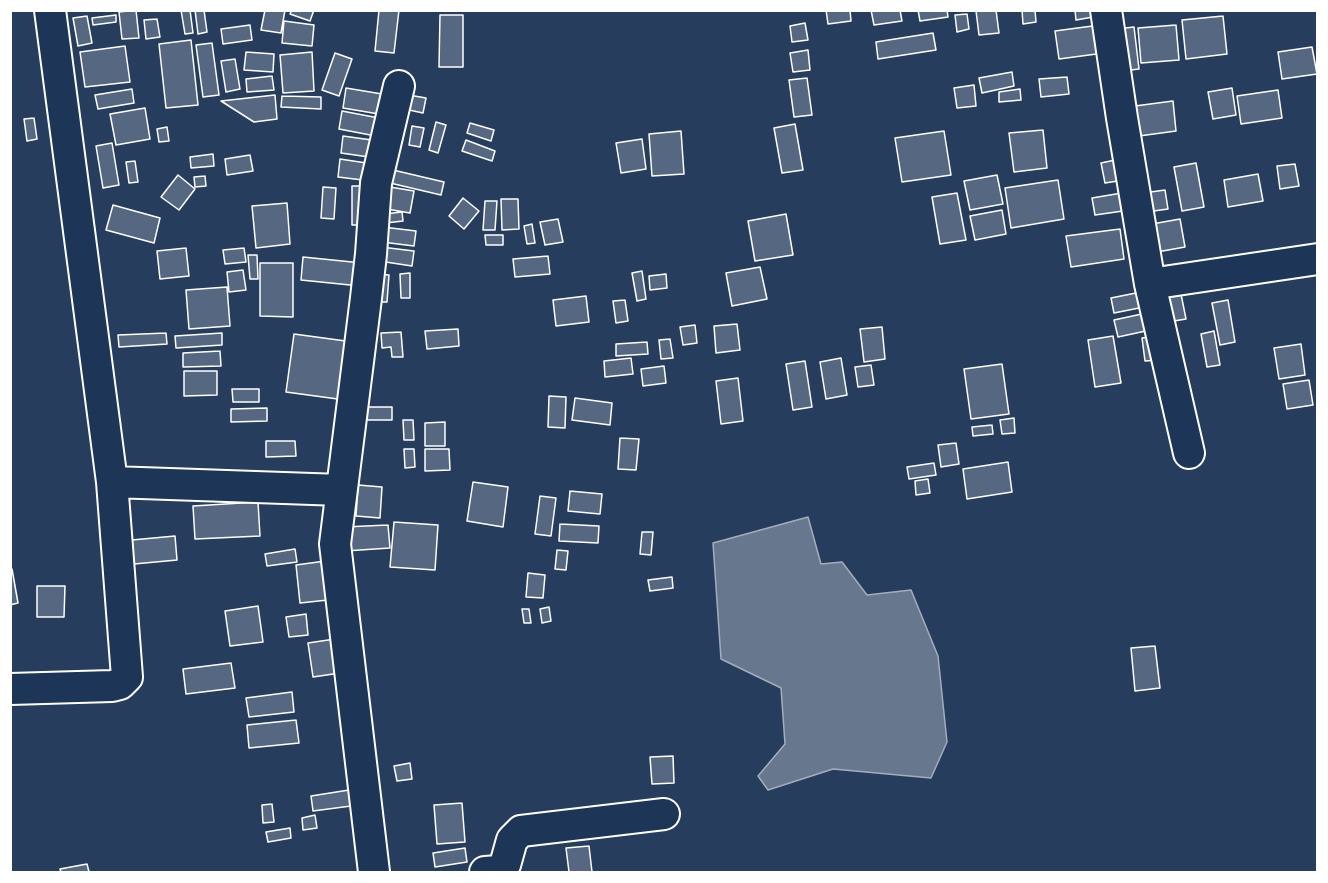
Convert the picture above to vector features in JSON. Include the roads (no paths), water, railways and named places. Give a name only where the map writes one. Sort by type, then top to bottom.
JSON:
[{"type":"street","points":[[10,689],[112,686],[120,684],[127,677],[112,482],[50,10]]},
{"type":"street","points":[[1106,10],[1150,284],[1189,453]]},
{"type":"street","points":[[374,873],[335,544],[371,254],[376,183],[399,86]]},
{"type":"street","points":[[1150,284],[1317,259]]},
{"type":"street","points":[[112,482],[341,490]]},
{"type":"street","points":[[485,873],[498,871],[505,865],[512,840],[521,831],[664,814]]},
{"type":"water","points":[[808,517],[821,564],[842,562],[867,595],[911,590],[938,656],[947,742],[931,778],[833,769],[768,790],[758,776],[785,744],[781,688],[721,659],[713,543]]}]
